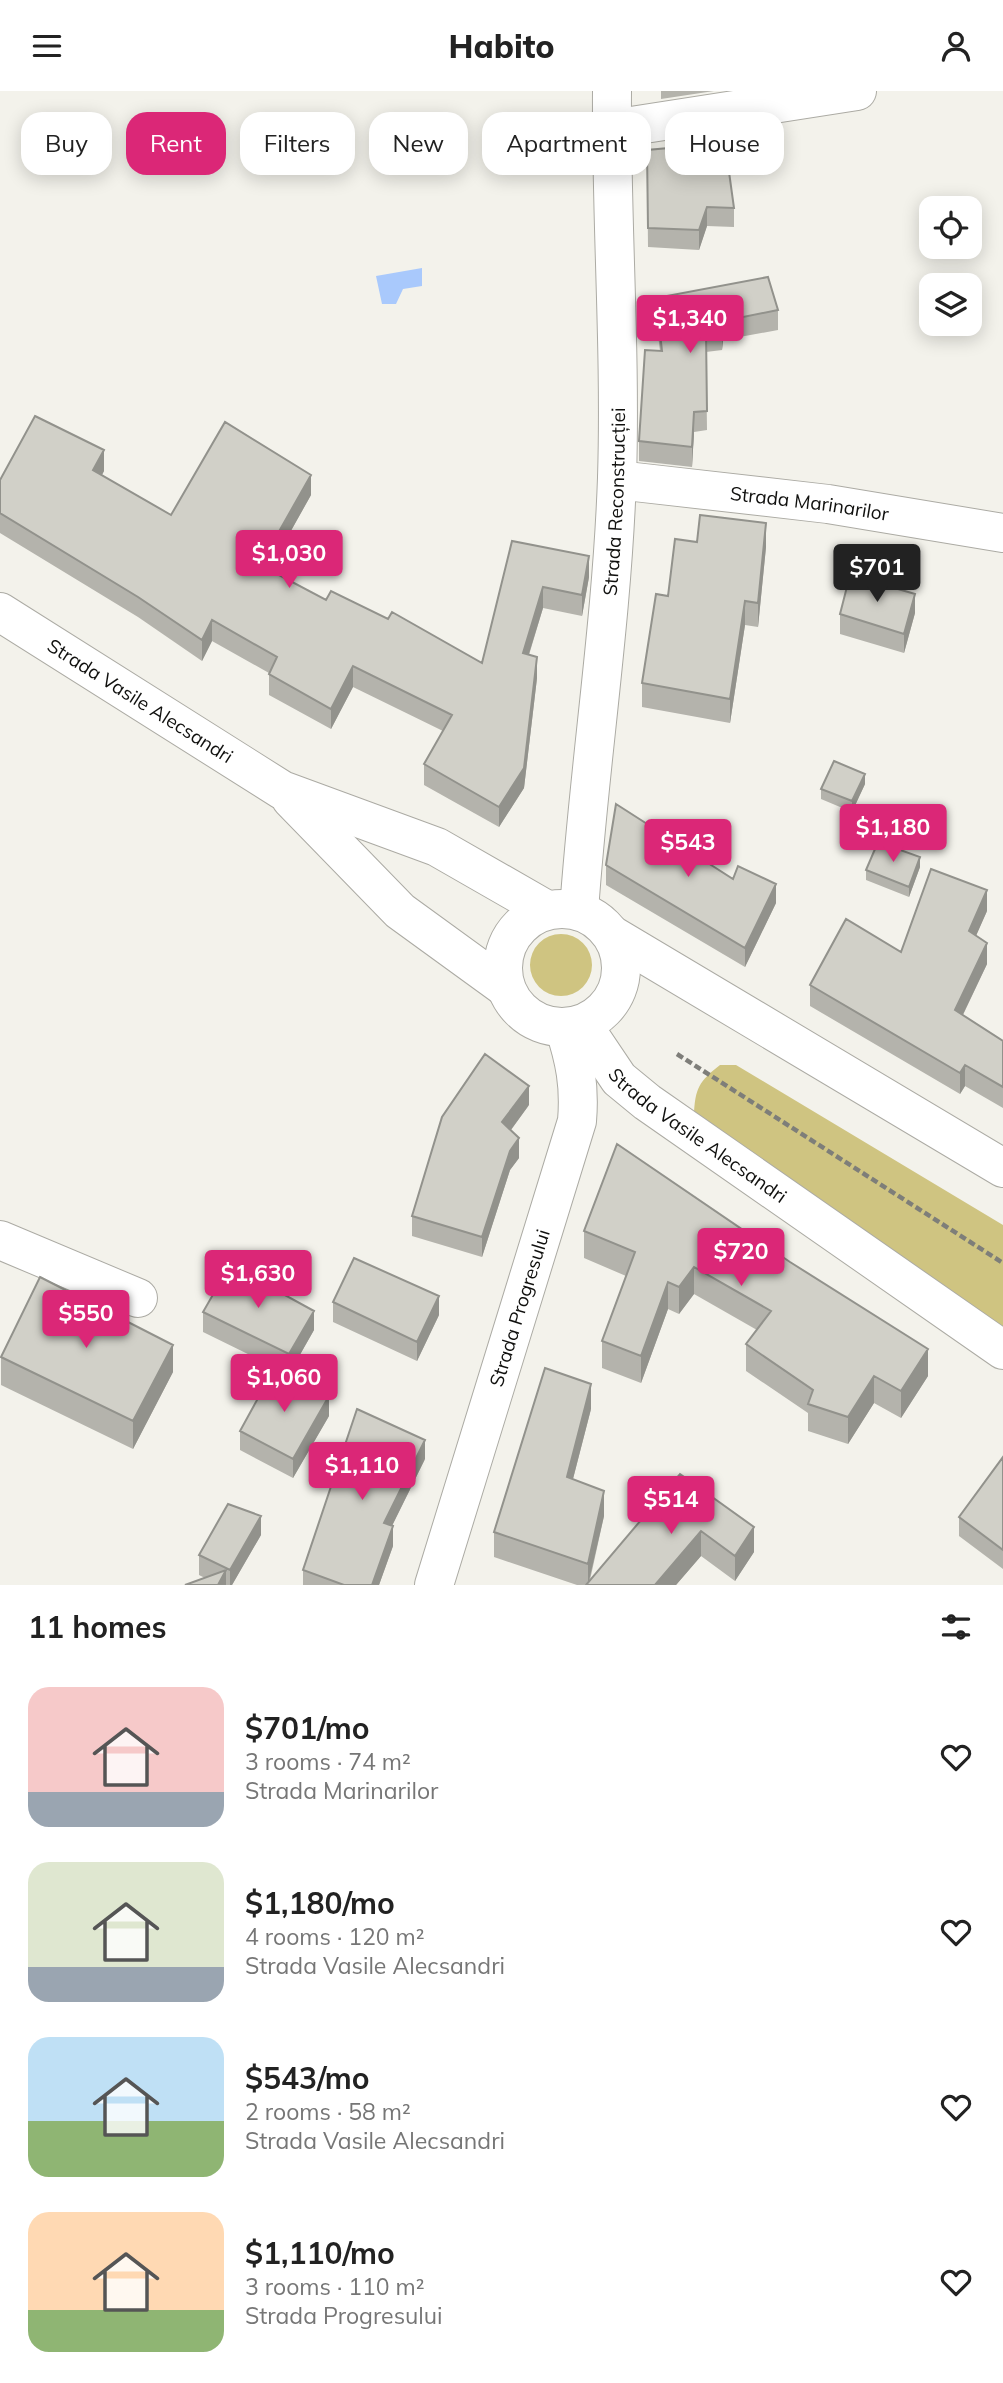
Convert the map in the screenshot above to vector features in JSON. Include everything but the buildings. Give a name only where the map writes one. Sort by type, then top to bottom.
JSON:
[{"type":"street","name":"Strada Reconstrucției","points":[[612,91],[612,112]]},
{"type":"street","points":[[651,123],[857,91]]},
{"type":"street","name":"Strada Reconstrucției","points":[[563,910],[603,670],[617,480],[619,389],[613,175]]},
{"type":"street","name":"Strada Marinarilor","points":[[617,480],[828,504],[1003,533]]},
{"type":"street","name":"Strada Vasile Alecsandri","points":[[0,612],[282,790],[437,847],[563,910]]},
{"type":"street","name":"Strada Vasile Alecsandri","points":[[282,790],[400,911],[506,988]]},
{"type":"street","points":[[563,910],[604,924],[612,935],[620,951],[622,969],[618,987],[610,1003],[598,1016],[573,1026],[545,1025],[529,1017],[516,1005],[506,988],[503,969],[505,949],[514,932],[529,918],[563,910]]},
{"type":"street","points":[[612,935],[1003,1168]]},
{"type":"street","name":"Strada Vasile Alecsandri","points":[[573,1026],[620,1079],[646,1102],[1003,1350]]},
{"type":"street","name":"Strada Progresului","points":[[434,1585],[577,1121],[580,1090],[573,1026]]},
{"type":"street","points":[[0,1240],[138,1298]]},
{"type":"path","points":[[677,1054],[1003,1263]]},
{"type":"shaded area","points":[[561,934],[583,943],[592,965],[583,987],[561,996],[539,987],[530,965],[539,943]]},
{"type":"shaded area","points":[[720,1065],[736,1065],[1003,1225],[1003,1334],[694,1115],[700,1086]]},
{"type":"water","points":[[422,268],[422,286],[403,289],[396,304],[382,304],[376,276]]}]
